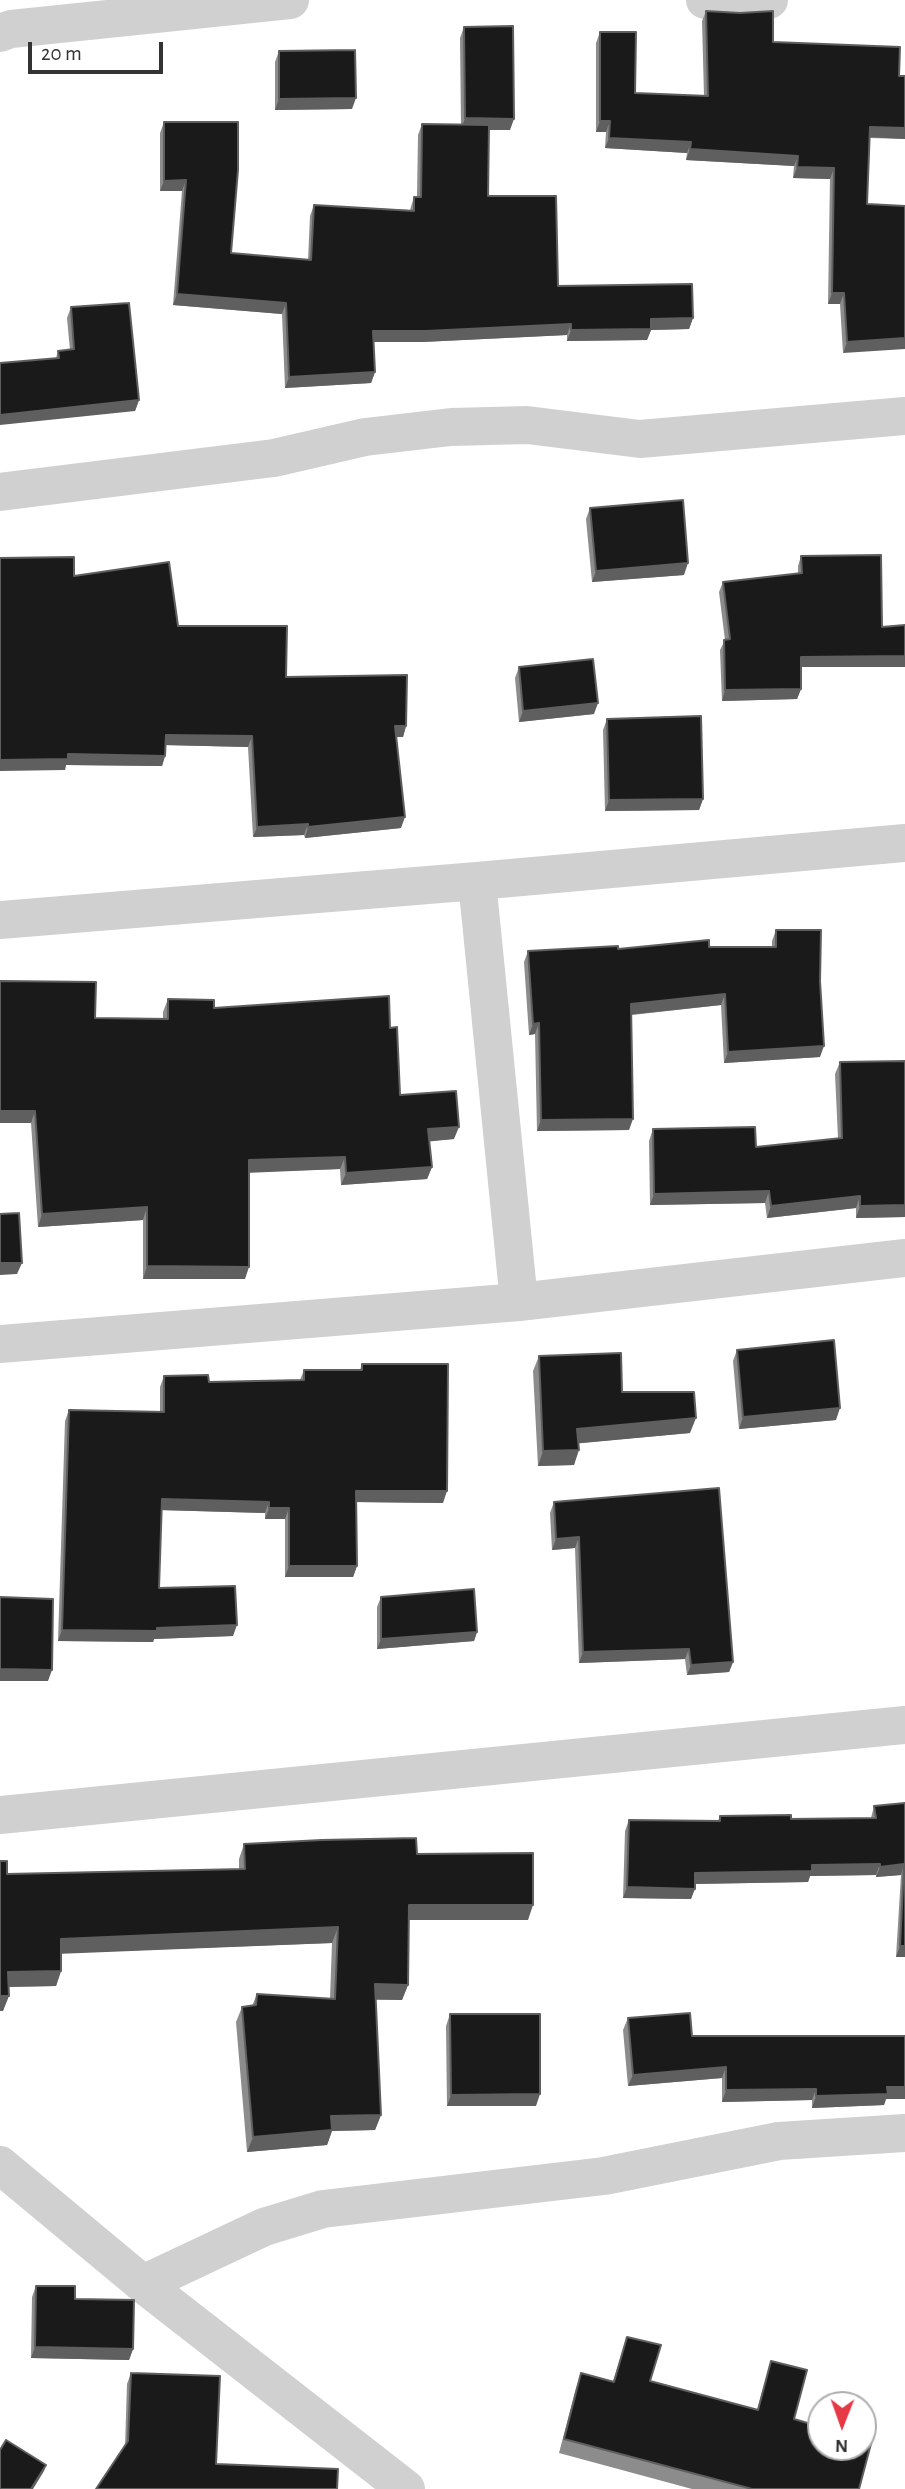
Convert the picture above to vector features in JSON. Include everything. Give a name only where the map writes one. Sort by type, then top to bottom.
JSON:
[{"type":"street","points":[[0,33],[11,29],[290,0]]},
{"type":"street","points":[[705,0],[769,0]]},
{"type":"street","points":[[0,492],[274,458],[365,437],[451,427],[527,425],[640,439],[905,416]]},
{"type":"street","points":[[0,920],[905,843]]},
{"type":"street","points":[[477,881],[519,1302]]},
{"type":"street","points":[[0,1344],[519,1302],[905,1258]]},
{"type":"street","points":[[0,1815],[905,1725]]},
{"type":"street","points":[[143,2284],[264,2227],[323,2209],[604,2176],[779,2141],[905,2133]]},
{"type":"street","points":[[0,2165],[143,2284],[406,2489]]},
{"type":"building","points":[[706,11],[773,11],[773,42],[900,47],[899,76],[905,76],[905,128],[870,127],[867,204],[905,206],[905,338],[847,342],[844,293],[832,293],[834,168],[797,167],[798,156],[690,149],[691,142],[609,138],[610,121],[600,121],[600,32],[636,32],[635,93],[708,96]]},
{"type":"building","points":[[513,26],[514,119],[465,118],[464,27]]},
{"type":"building","points":[[355,50],[356,98],[279,99],[279,51]]},
{"type":"building","points":[[164,122],[238,122],[238,170],[231,253],[311,260],[314,205],[414,211],[414,197],[421,197],[422,124],[489,125],[488,196],[556,196],[558,286],[692,284],[693,318],[651,319],[651,329],[571,330],[571,324],[373,331],[375,372],[289,377],[286,303],[177,294],[186,180],[164,181]]},
{"type":"building","points":[[129,303],[139,400],[0,415],[0,363],[59,358],[58,351],[74,349],[71,307]]},
{"type":"building","points":[[683,500],[688,563],[596,571],[590,508]]},
{"type":"building","points":[[881,555],[882,627],[905,625],[905,656],[801,657],[801,689],[725,690],[724,640],[730,639],[723,582],[802,573],[801,556]]},
{"type":"building","points":[[74,557],[74,576],[169,562],[178,626],[287,626],[286,677],[407,675],[406,726],[395,726],[405,817],[308,827],[308,824],[257,827],[252,736],[166,735],[165,756],[68,754],[68,759],[0,760],[0,558]]},
{"type":"building","points":[[593,659],[598,703],[523,711],[519,667]]},
{"type":"building","points":[[701,716],[703,799],[609,800],[607,719]]},
{"type":"building","points":[[776,930],[821,930],[820,981],[824,1046],[728,1052],[725,994],[631,1004],[633,1119],[541,1120],[539,1023],[533,1024],[528,951],[618,946],[618,949],[709,940],[709,947],[776,947]]},
{"type":"building","points":[[0,981],[96,982],[95,1018],[168,1019],[168,999],[214,1000],[214,1008],[389,996],[390,1028],[397,1027],[400,1095],[456,1091],[459,1127],[428,1129],[432,1167],[346,1173],[345,1157],[249,1160],[249,1267],[147,1266],[147,1207],[42,1214],[35,1111],[0,1111]]},
{"type":"building","points":[[905,1061],[905,1205],[860,1206],[860,1196],[771,1206],[769,1191],[654,1194],[653,1129],[755,1127],[756,1147],[842,1138],[840,1062]]},
{"type":"building","points":[[19,1213],[22,1263],[0,1263],[0,1214]]},
{"type":"building","points":[[834,1340],[840,1408],[743,1417],[737,1350]]},
{"type":"building","points":[[621,1353],[622,1392],[694,1392],[696,1418],[577,1429],[579,1450],[543,1451],[539,1356]]},
{"type":"building","points":[[362,1364],[448,1364],[447,1491],[356,1491],[357,1566],[289,1566],[289,1508],[269,1508],[269,1502],[162,1499],[159,1588],[235,1586],[237,1625],[157,1628],[157,1631],[62,1630],[69,1410],[164,1412],[164,1376],[208,1375],[209,1382],[304,1380],[304,1370],[362,1370]]},
{"type":"building","points":[[719,1488],[733,1662],[691,1665],[689,1649],[583,1652],[579,1537],[556,1539],[554,1502]]},
{"type":"building","points":[[474,1589],[477,1632],[381,1639],[381,1597]]},
{"type":"building","points":[[0,1597],[53,1599],[52,1670],[0,1669]]},
{"type":"building","points":[[905,1803],[905,1946],[900,1946],[904,1864],[880,1867],[880,1864],[812,1865],[812,1871],[695,1873],[695,1889],[627,1887],[629,1820],[720,1821],[720,1816],[791,1815],[791,1819],[876,1818],[874,1806]]},
{"type":"building","points":[[416,1838],[417,1854],[533,1853],[533,1905],[409,1905],[408,1985],[375,1984],[381,2115],[331,2116],[332,2130],[253,2137],[242,2007],[256,2005],[257,1994],[335,1999],[338,1927],[61,1939],[61,1971],[8,1972],[9,1996],[0,1996],[0,1861],[7,1861],[7,1874],[245,1869],[244,1844]]},
{"type":"building","points":[[690,2013],[692,2036],[905,2036],[905,2087],[887,2087],[888,2094],[816,2096],[816,2089],[726,2090],[726,2067],[633,2075],[628,2018]]},
{"type":"building","points":[[450,2014],[540,2014],[540,2094],[451,2095]]},
{"type":"building","points":[[36,2286],[75,2286],[75,2299],[134,2300],[133,2349],[35,2347]]},
{"type":"building","points":[[627,2337],[661,2345],[650,2381],[758,2410],[771,2361],[807,2370],[794,2419],[807,2423],[807,2461],[866,2461],[859,2489],[752,2489],[564,2439],[581,2373],[614,2382]]},
{"type":"building","points":[[131,2373],[220,2376],[216,2464],[338,2469],[337,2489],[96,2489],[128,2441]]},
{"type":"building","points":[[6,2440],[46,2465],[31,2489],[0,2489],[0,2450]]}]
